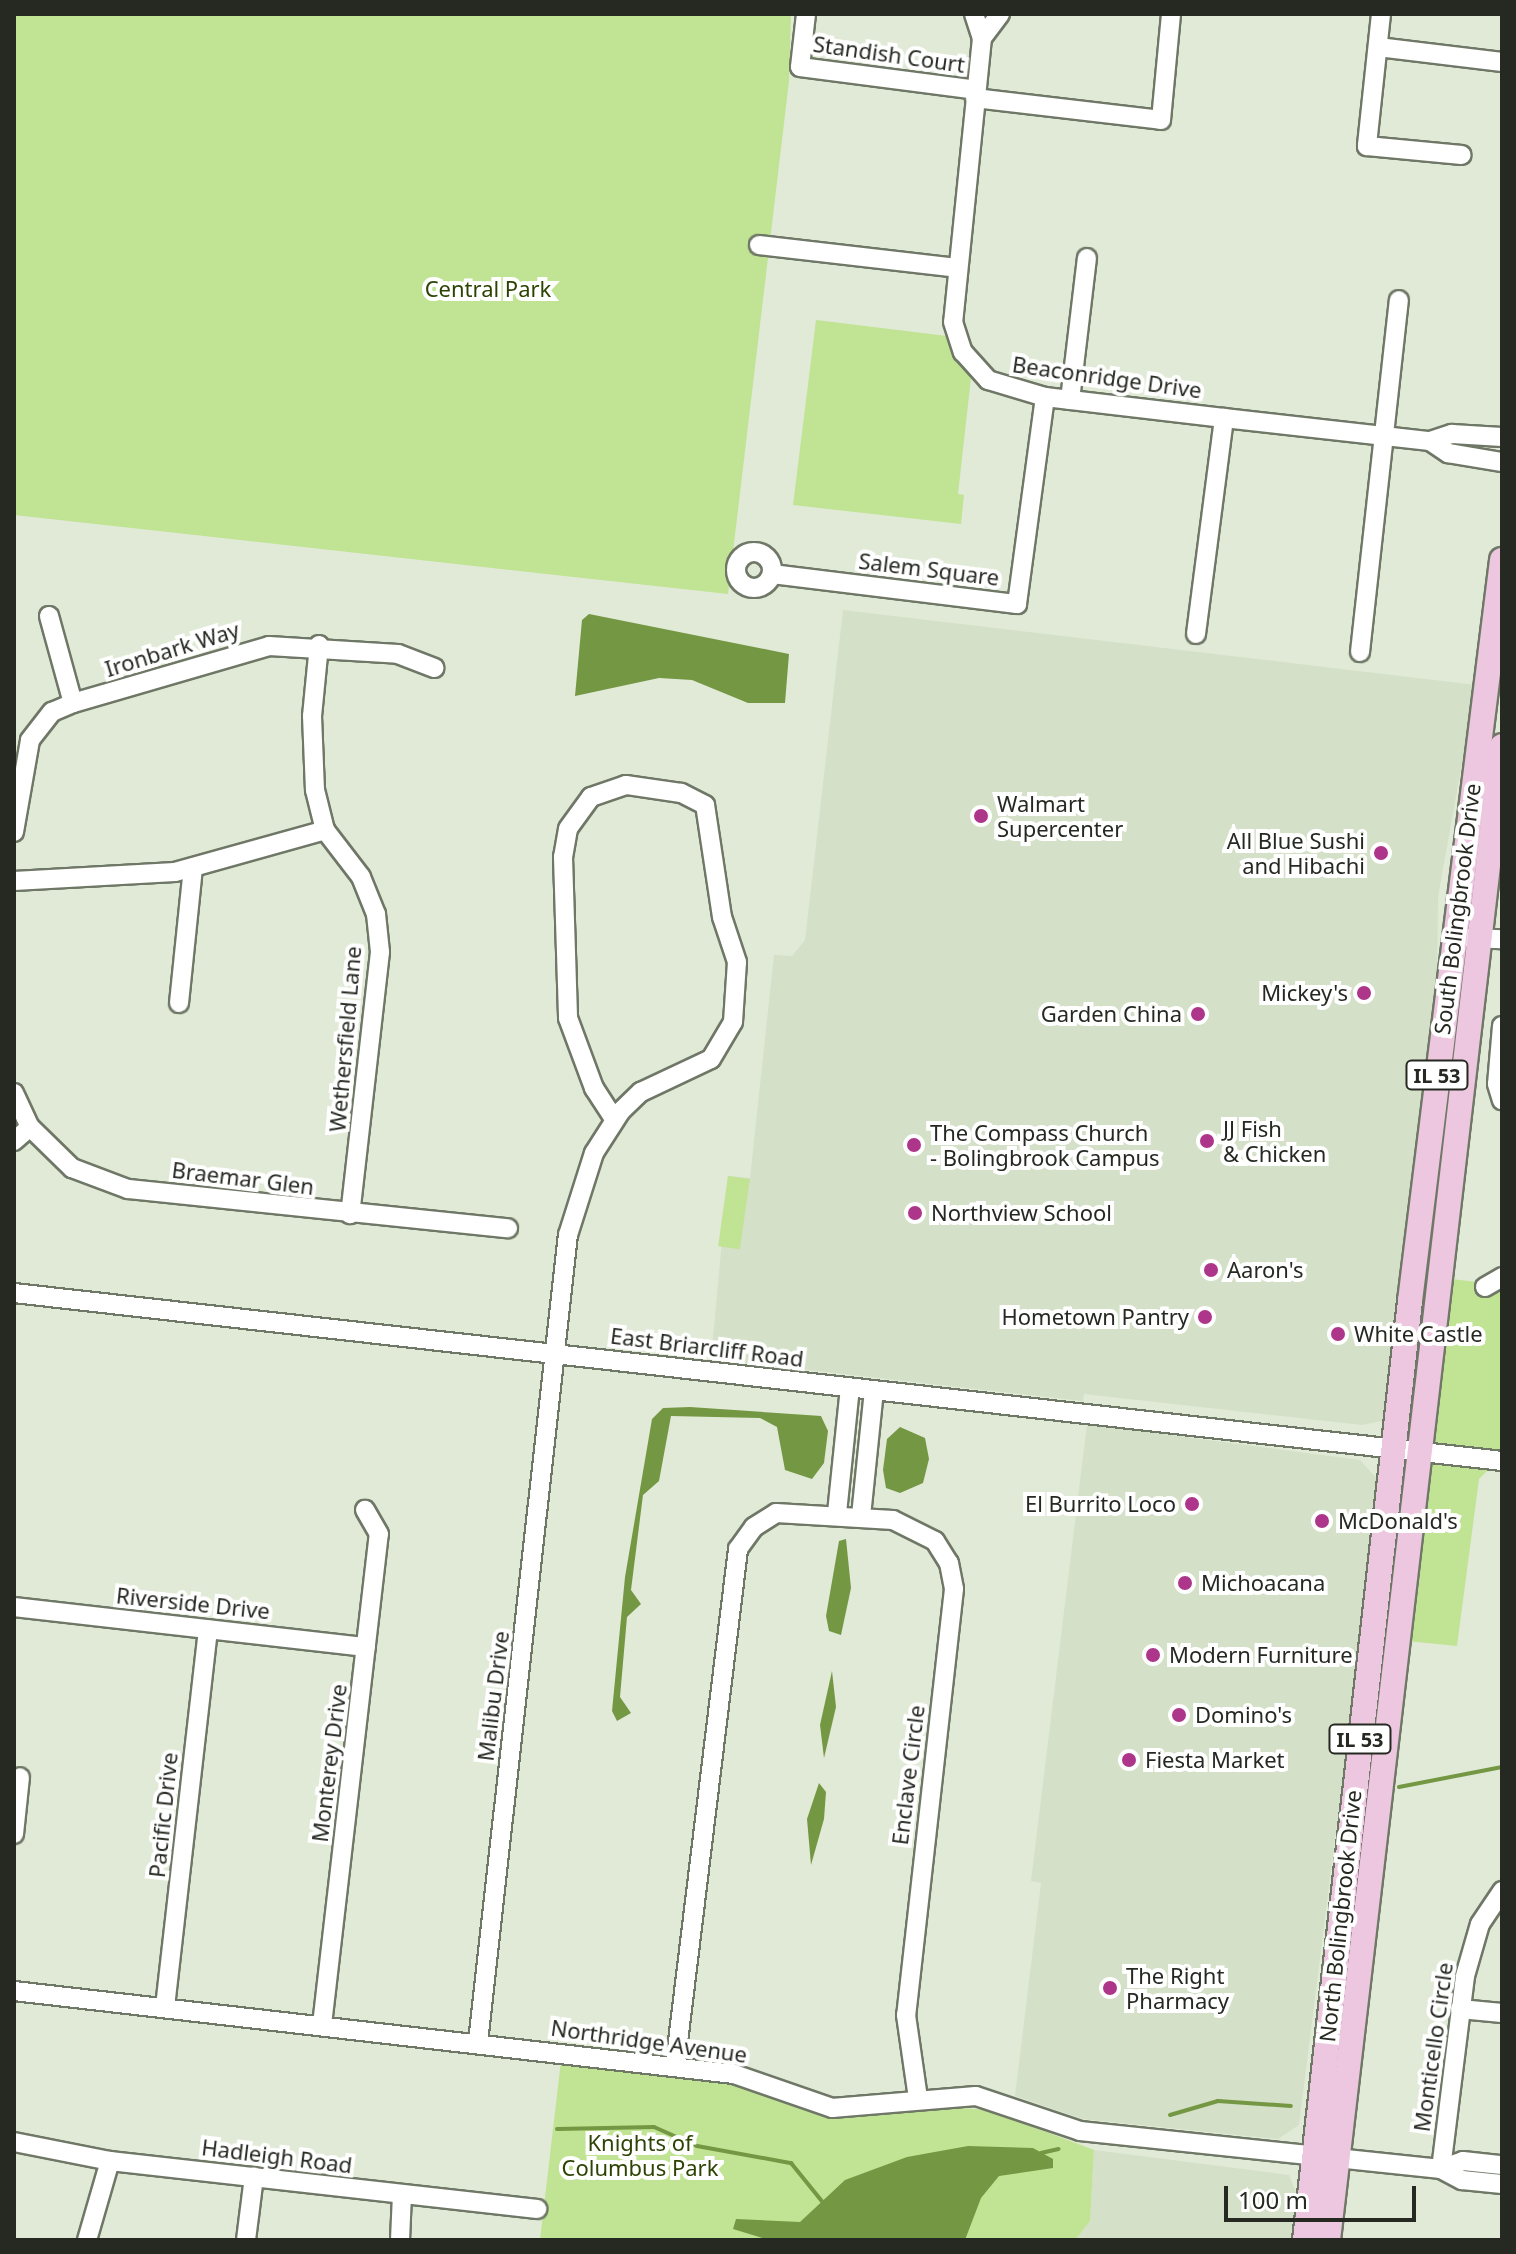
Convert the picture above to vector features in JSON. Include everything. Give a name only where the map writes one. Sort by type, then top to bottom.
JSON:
[{"type":"main road","name":"South Bolingbrook Drive","points":[[1406,1451],[1465,938],[1493,754],[1502,560]]},
{"type":"main road","name":"South Bolingbrook Drive","points":[[1493,754],[1502,746]]},
{"type":"main road","name":"North Bolingbrook Drive","points":[[1305,2240],[1325,2161],[1406,1451]]},
{"type":"main road","name":"North Bolingbrook Drive","points":[[1325,2161],[1328,2240]]},
{"type":"street","name":"Standish Court","points":[[806,14],[800,67],[976,94]]},
{"type":"street","name":"Beaconridge Drive","points":[[974,14],[982,38],[953,322],[963,352],[1000,387],[1045,397],[1430,441],[1452,434],[1502,437]]},
{"type":"street","points":[[982,38],[1000,14]]},
{"type":"street","points":[[976,94],[1161,120],[1171,14]]},
{"type":"street","points":[[1381,14],[1367,146],[1462,155]]},
{"type":"street","points":[[1378,47],[1502,62]]},
{"type":"street","points":[[759,245],[957,268]]},
{"type":"street","points":[[1070,400],[1087,258]]},
{"type":"street","points":[[1360,652],[1399,300]]},
{"type":"street","name":"Salem Square","points":[[772,574],[1017,604],[1045,397]]},
{"type":"street","points":[[1196,634],[1224,418]]},
{"type":"street","name":"Beaconridge Drive","points":[[1430,441],[1448,453],[1502,462]]},
{"type":"street","points":[[49,616],[73,703]]},
{"type":"street","name":"Ironbark Way","points":[[14,832],[30,740],[52,712],[73,703],[154,683],[221,656],[319,645],[398,654],[434,668]]},
{"type":"street","name":"Wethersfield Lane","points":[[319,645],[312,746],[325,830],[361,877],[376,914],[380,952],[350,1214]]},
{"type":"street","name":"Malibu Drive","points":[[478,2042],[568,1235],[594,1153],[615,1120],[641,1092],[718,1054],[731,1030],[736,988],[737,962],[722,917],[705,805],[681,793],[626,785],[591,797],[568,829],[563,857],[568,1018],[594,1088],[615,1120]]},
{"type":"street","points":[[14,881],[113,879],[193,868],[238,850],[325,830]]},
{"type":"street","points":[[179,1003],[193,868]]},
{"type":"street","points":[[1465,938],[1502,939]]},
{"type":"street","points":[[1502,1026],[1497,1084],[1502,1100]]},
{"type":"street","name":"Braemar Glen","points":[[14,1093],[30,1127],[72,1168],[128,1189],[508,1228]]},
{"type":"street","points":[[14,1141],[30,1127]]},
{"type":"street","points":[[1485,1287],[1502,1277]]},
{"type":"street","name":"East Briarcliff Road","points":[[14,1293],[1502,1461]]},
{"type":"street","points":[[837,1513],[850,1388]]},
{"type":"street","points":[[861,1516],[874,1391]]},
{"type":"street","name":"Monterey Drive","points":[[322,2025],[379,1534],[365,1510]]},
{"type":"street","name":"Enclave Circle","points":[[675,2066],[734,1559],[754,1527],[776,1513],[861,1516],[924,1532],[942,1551],[952,1577],[906,2015],[918,2098]]},
{"type":"street","name":"Riverside Drive","points":[[14,1607],[366,1647]]},
{"type":"street","name":"Pacific Drive","points":[[165,2007],[208,1629]]},
{"type":"street","points":[[14,1834],[20,1777]]},
{"type":"street","name":"Monticello Circle","points":[[1441,2169],[1460,2009],[1472,1945],[1502,1891]]},
{"type":"street","name":"Northridge Avenue","points":[[14,1991],[478,2042],[734,2074],[832,2108],[918,2098],[976,2096],[1080,2131],[1325,2161],[1441,2169]]},
{"type":"street","points":[[1460,2009],[1502,2013]]},
{"type":"street","name":"Hadleigh Road","points":[[14,2142],[110,2161],[537,2209]]},
{"type":"street","points":[[87,2240],[110,2161]]},
{"type":"street","points":[[1441,2169],[1463,2161],[1502,2165]]},
{"type":"street","points":[[1441,2169],[1462,2180],[1502,2184]]},
{"type":"street","points":[[246,2240],[254,2177]]},
{"type":"street","points":[[400,2240],[402,2195]]},
{"type":"shaded area","points":[[843,610],[1476,685],[1438,897],[1437,984],[1389,1409],[1381,1421],[1362,1425],[1084,1394],[1083,1401],[711,1359],[728,1176],[750,1178],[774,955],[792,956],[805,940]]},
{"type":"shaded area","points":[[589,614],[789,654],[785,703],[748,703],[692,680],[659,678],[575,696],[582,620]]},
{"type":"shaded area","points":[[663,1408],[821,1416],[828,1431],[824,1463],[812,1479],[785,1470],[777,1427],[760,1418],[671,1416],[659,1481],[643,1495],[631,1590],[641,1604],[627,1617],[620,1697],[631,1713],[617,1721],[612,1711],[625,1577],[652,1419]]},
{"type":"shaded area","points":[[1087,1424],[1360,1460],[1380,1482],[1299,2125],[1278,2139],[1083,2119],[1015,2096],[1041,1883],[1031,1881]]},
{"type":"shaded area","points":[[900,1427],[925,1438],[929,1459],[923,1483],[900,1493],[886,1488],[883,1470],[887,1439]]},
{"type":"shaded area","points":[[846,1539],[851,1588],[841,1635],[829,1631],[826,1616],[839,1541]]},
{"type":"shaded area","points":[[832,1671],[836,1707],[824,1758],[820,1725]]},
{"type":"shaded area","points":[[819,1783],[826,1792],[824,1819],[811,1865],[807,1819]]},
{"type":"shaded area","points":[[968,2146],[1033,2148],[1053,2159],[1053,2168],[999,2176],[981,2198],[965,2240],[769,2240],[733,2229],[736,2219],[800,2222],[845,2180],[907,2157]]},
{"type":"shaded area","points":[[1094,2150],[1289,2175],[1298,2197],[1293,2240],[1075,2240],[1090,2221]]},
{"type":"green space","name":"Central Park","points":[[14,14],[791,14],[789,81],[728,594],[14,515]]},
{"type":"green space","points":[[816,320],[947,336],[971,378],[958,494],[964,495],[961,524],[793,505]]},
{"type":"green space","points":[[728,1176],[750,1179],[740,1249],[718,1246]]},
{"type":"green space","points":[[1452,1279],[1502,1285],[1502,1456],[1479,1479],[1457,1646],[1407,1641]]},
{"type":"green space","name":"Knights of Columbus Park","points":[[561,2061],[740,2084],[837,2116],[922,2105],[988,2110],[1094,2150],[1090,2221],[1075,2240],[540,2240]]},
{"type":"waterway","points":[[1399,1787],[1502,1767]]},
{"type":"waterway","points":[[1170,2115],[1218,2101],[1291,2106]]},
{"type":"waterway","points":[[557,2129],[654,2127],[697,2146],[791,2163],[825,2205]]},
{"type":"waterway","points":[[1041,2153],[1059,2149]]},
{"type":"place","name":"Walmart Supercenter","points":[[981,816]]},
{"type":"place","name":"All Blue Sushi and Hibachi","points":[[1381,853]]},
{"type":"place","name":"Mickey's","points":[[1364,993]]},
{"type":"place","name":"Garden China","points":[[1198,1014]]},
{"type":"place","name":"JJ Fish & Chicken","points":[[1207,1141]]},
{"type":"place","name":"The Compass Church - Bolingbrook Campus","points":[[914,1145]]},
{"type":"place","name":"Northview School","points":[[915,1213]]},
{"type":"place","name":"Aaron's","points":[[1211,1270]]},
{"type":"place","name":"Hometown Pantry","points":[[1205,1317]]},
{"type":"place","name":"White Castle","points":[[1338,1334]]},
{"type":"place","name":"El Burrito Loco","points":[[1192,1504]]},
{"type":"place","name":"McDonald's","points":[[1322,1521]]},
{"type":"place","name":"Michoacana","points":[[1185,1583]]},
{"type":"place","name":"Modern Furniture","points":[[1153,1655]]},
{"type":"place","name":"Domino's","points":[[1179,1715]]},
{"type":"place","name":"Fiesta Market","points":[[1129,1760]]},
{"type":"place","name":"The Right Pharmacy","points":[[1110,1988]]}]
